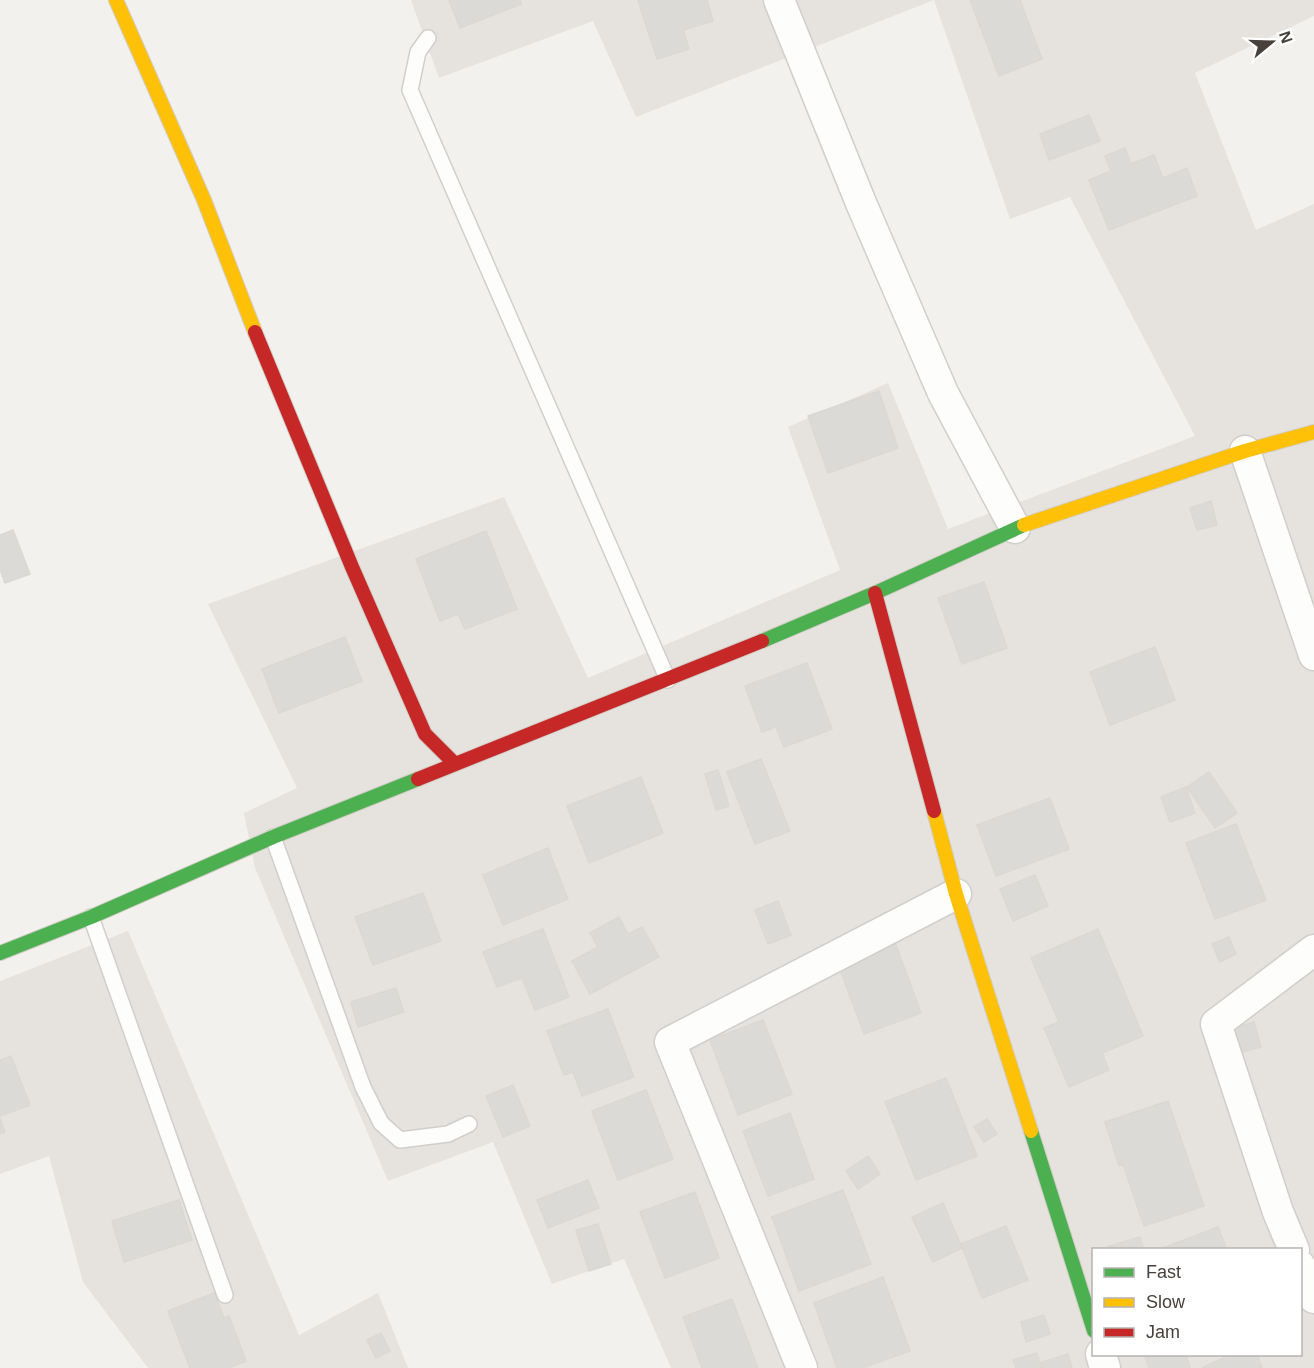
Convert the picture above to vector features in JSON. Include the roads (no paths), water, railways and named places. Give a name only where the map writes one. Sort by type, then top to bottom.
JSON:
[{"type":"street","points":[[116,0],[204,200],[284,404],[425,734],[455,764]]},
{"type":"street","points":[[779,0],[861,203],[943,393],[1015,528]]},
{"type":"street","points":[[0,953],[92,917],[273,837],[668,680],[876,593],[1015,528],[1245,451],[1314,432]]},
{"type":"street","points":[[1245,451],[1314,656]]},
{"type":"street","points":[[876,593],[956,894],[1092,1325]]},
{"type":"street","points":[[802,1368],[670,1042],[956,894]]},
{"type":"street","points":[[1293,1248],[1278,1212],[1216,1024],[1314,950]]},
{"type":"street","points":[[1302,1271],[1314,1298]]},
{"type":"lane","points":[[428,38],[418,52],[410,90],[668,680]]},
{"type":"lane","points":[[273,837],[363,1087],[381,1123],[400,1140],[448,1134],[469,1124]]},
{"type":"lane","points":[[92,917],[225,1295]]}]
